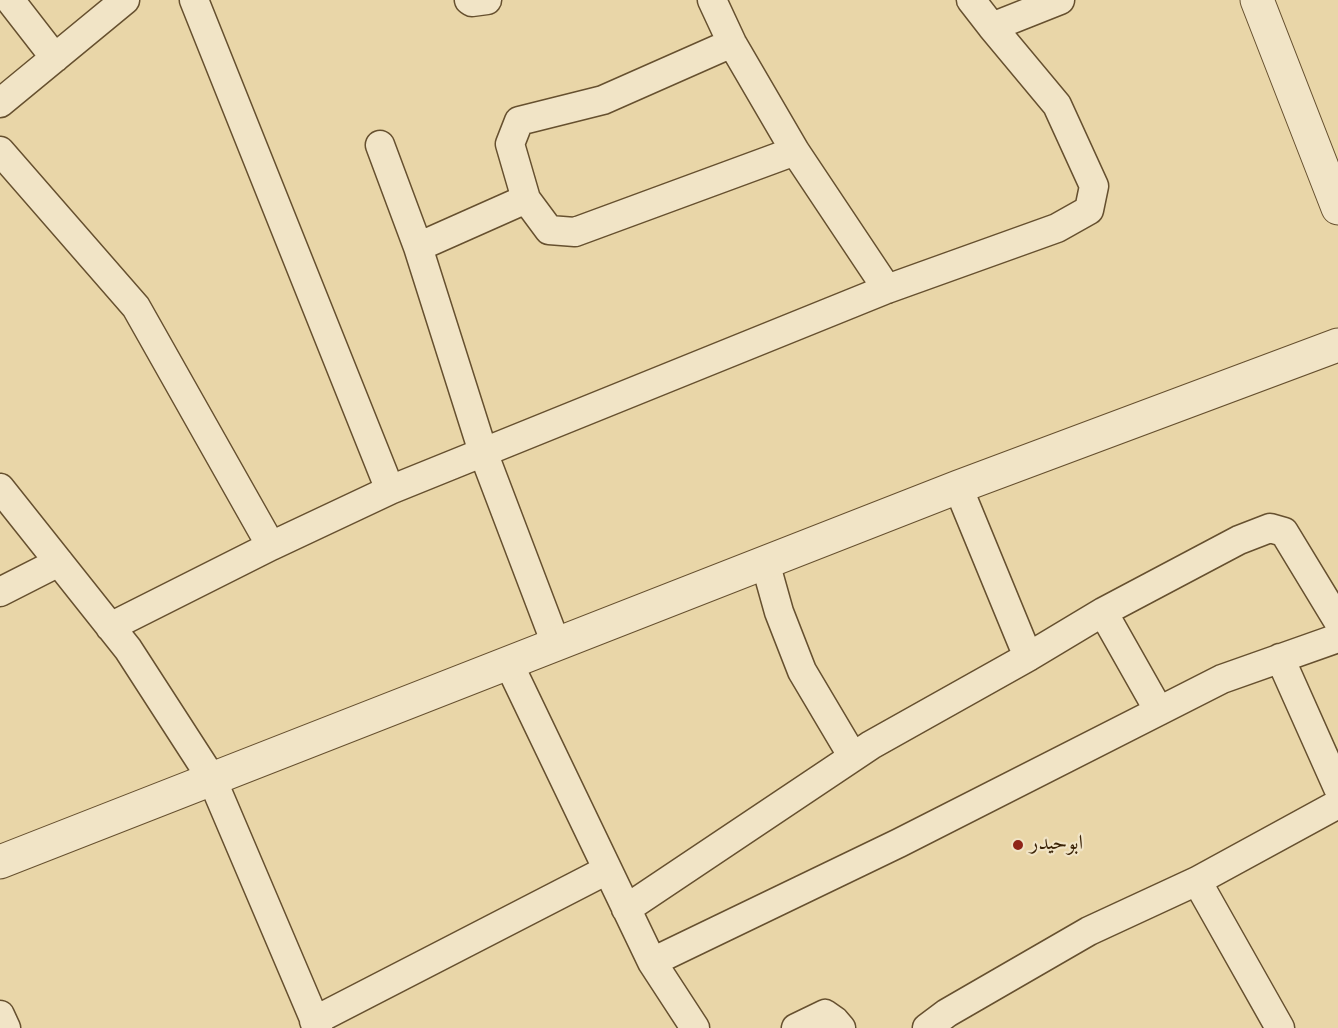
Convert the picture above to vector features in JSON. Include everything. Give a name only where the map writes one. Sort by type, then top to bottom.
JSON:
[{"type":"street","points":[[10,0],[55,58]]},
{"type":"street","points":[[0,103],[125,0]]},
{"type":"street","points":[[194,0],[390,490]]},
{"type":"street","points":[[469,0],[472,2],[487,0]]},
{"type":"street","points":[[712,0],[732,43],[795,151],[887,289]]},
{"type":"street","points":[[110,627],[271,546],[390,490],[887,289],[1057,228],[1089,210],[1094,186],[1057,105],[971,0]]},
{"type":"street","points":[[992,27],[1060,0]]},
{"type":"street","points":[[1257,0],[1338,208]]},
{"type":"street","points":[[732,43],[603,100],[519,121],[510,144],[526,198],[549,230],[575,232],[795,151]]},
{"type":"street","points":[[380,145],[418,247],[483,452],[556,644]]},
{"type":"street","points":[[0,151],[136,307],[271,546]]},
{"type":"street","points":[[418,247],[526,198]]},
{"type":"street","points":[[0,862],[958,487],[1338,345]]},
{"type":"street","points":[[958,487],[1028,657]]},
{"type":"street","points":[[0,488],[128,649],[212,779],[316,1025],[607,870]]},
{"type":"street","points":[[626,909],[871,745],[1103,612],[1239,540],[1270,528],[1284,532],[1338,621]]},
{"type":"street","points":[[0,592],[59,562]]},
{"type":"street","points":[[765,562],[778,612],[802,670],[853,757]]},
{"type":"street","points":[[1103,612],[1159,711]]},
{"type":"street","points":[[652,962],[899,843],[1222,679],[1338,638]]},
{"type":"street","points":[[1280,658],[1338,788]]},
{"type":"street","points":[[508,663],[652,962],[695,1028]]},
{"type":"street","points":[[927,1028],[947,1013],[1089,931],[1197,881],[1338,804]]},
{"type":"street","points":[[1197,881],[1280,1028]]},
{"type":"street","points":[[0,1014],[6,1028]]},
{"type":"street","points":[[796,1028],[825,1014],[835,1020],[841,1028]]},
{"type":"place","name":"ابوحيدر","points":[[1018,845]]}]
